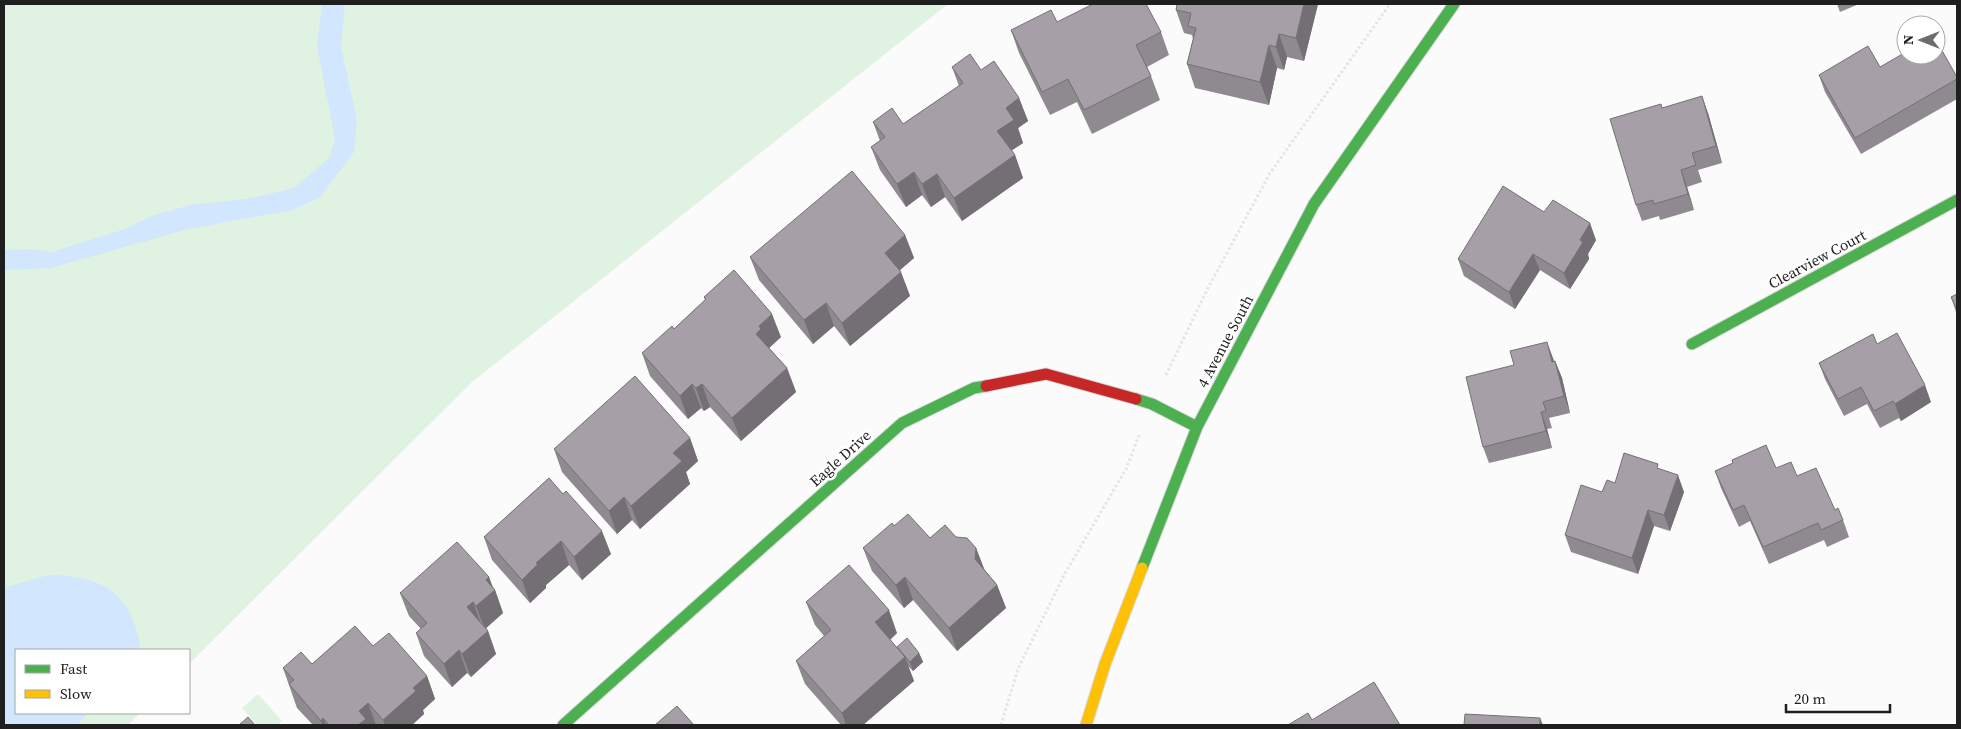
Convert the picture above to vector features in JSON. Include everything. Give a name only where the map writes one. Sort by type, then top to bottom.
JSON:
[{"type":"street","name":"4 Avenue South","points":[[1086,725],[1105,664],[1198,427],[1314,204],[1454,4]]},
{"type":"street","name":"Clearview Court","points":[[1692,344],[1957,200]]},
{"type":"street","name":"Eagle Drive","points":[[563,725],[902,423],[974,388],[1046,374],[1152,404],[1198,427]]},
{"type":"path","points":[[1001,725],[1018,669],[1064,575],[1126,469],[1152,404],[1208,288],[1270,172],[1390,4]]},
{"type":"green space","points":[[4,4],[948,4],[472,382],[190,663],[190,649],[15,649],[15,714],[139,714],[128,725],[4,725]]},
{"type":"green space","points":[[258,694],[282,721],[277,725],[257,725],[242,708]]},
{"type":"water","points":[[322,4],[345,4],[341,48],[357,119],[354,152],[320,197],[293,210],[188,229],[51,268],[4,270],[4,250],[30,249],[52,252],[122,230],[152,216],[190,205],[252,198],[294,188],[329,158],[335,139],[317,46]]},
{"type":"water","points":[[48,575],[83,578],[98,583],[110,590],[130,612],[136,627],[139,649],[15,649],[15,714],[87,714],[77,725],[4,725],[4,588]]},
{"type":"building","points":[[1093,4],[1146,4],[1161,32],[1136,45],[1151,76],[1084,110],[1068,79],[1042,92],[1011,30],[1051,10],[1057,22]]},
{"type":"building","points":[[1177,4],[1304,4],[1296,38],[1279,34],[1276,47],[1269,45],[1260,82],[1187,64],[1196,28],[1188,26],[1191,13],[1176,10]]},
{"type":"building","points":[[1868,46],[1880,67],[1896,58],[1896,65],[1946,65],[1946,58],[1957,79],[1855,138],[1819,75]]},
{"type":"building","points":[[970,54],[981,70],[994,61],[1019,98],[1006,108],[1014,120],[997,131],[1015,155],[954,198],[937,174],[922,184],[914,172],[897,184],[871,147],[885,137],[873,122],[892,108],[903,124],[963,83],[952,67]]},
{"type":"building","points":[[1702,96],[1716,146],[1692,153],[1696,165],[1681,170],[1688,194],[1654,204],[1653,200],[1636,205],[1610,119],[1661,104],[1662,108]]},
{"type":"building","points":[[852,171],[905,235],[885,253],[901,272],[842,323],[826,303],[804,320],[750,257]]},
{"type":"building","points":[[1503,186],[1544,212],[1553,200],[1590,223],[1580,240],[1583,242],[1564,273],[1533,254],[1509,292],[1458,259]]},
{"type":"building","points":[[734,270],[772,314],[759,326],[761,329],[756,334],[787,368],[732,418],[702,384],[696,388],[692,384],[680,396],[642,353],[672,326],[674,329],[706,299],[704,297]]},
{"type":"building","points":[[1957,294],[1957,310],[1951,297]]},
{"type":"building","points":[[1897,333],[1925,385],[1895,404],[1893,401],[1874,411],[1861,387],[1838,399],[1819,363],[1873,334],[1877,344]]},
{"type":"building","points":[[1547,342],[1552,362],[1555,361],[1564,396],[1543,402],[1546,411],[1541,412],[1546,431],[1483,447],[1466,377],[1514,365],[1510,351]]},
{"type":"building","points":[[635,376],[690,438],[673,453],[682,461],[631,506],[624,497],[609,511],[554,449]]},
{"type":"building","points":[[1766,445],[1776,468],[1791,462],[1797,476],[1816,468],[1835,510],[1838,508],[1843,520],[1821,530],[1818,523],[1763,547],[1744,505],[1733,510],[1715,471],[1733,463],[1732,460]]},
{"type":"building","points":[[1624,453],[1658,464],[1657,468],[1678,475],[1664,515],[1648,510],[1632,558],[1565,535],[1581,485],[1602,492],[1607,480],[1615,483]]},
{"type":"building","points":[[549,478],[563,494],[566,491],[602,531],[574,557],[561,541],[536,563],[538,564],[522,580],[484,537]]},
{"type":"building","points":[[908,514],[930,538],[945,525],[956,537],[967,538],[976,548],[975,559],[997,585],[949,628],[905,577],[896,585],[863,548],[892,523],[894,526]]},
{"type":"building","points":[[457,542],[489,577],[486,580],[495,590],[476,606],[473,602],[467,607],[488,631],[462,654],[459,650],[444,664],[416,633],[427,623],[400,593]]},
{"type":"building","points":[[849,565],[889,610],[875,622],[905,657],[842,713],[796,661],[831,630],[806,602]]},
{"type":"building","points":[[355,626],[373,646],[389,633],[427,676],[413,688],[416,691],[383,720],[368,703],[359,711],[366,719],[358,725],[329,725],[323,718],[321,721],[289,684],[294,680],[283,668],[301,652],[312,664]]},
{"type":"building","points":[[907,638],[919,653],[910,662],[897,647]]},
{"type":"building","points":[[1374,682],[1400,725],[1288,725],[1308,713],[1312,720]]},
{"type":"building","points":[[677,706],[694,725],[655,725]]},
{"type":"building","points":[[1465,714],[1540,718],[1540,725],[1464,725]]},
{"type":"building","points":[[248,717],[255,725],[239,725]]},
{"type":"traffic: fast","points":[[1142,568],[1197,427],[1314,204],[1454,4]]},
{"type":"traffic: fast","points":[[1692,344],[1957,200]]},
{"type":"traffic: fast","points":[[563,725],[902,423],[974,388],[986,386]]},
{"type":"traffic: fast","points":[[1136,399],[1152,404],[1197,427]]},
{"type":"traffic: slow","points":[[1086,725],[1105,664],[1142,568]]},
{"type":"traffic: jam","points":[[986,386],[1046,374],[1136,399]]}]
